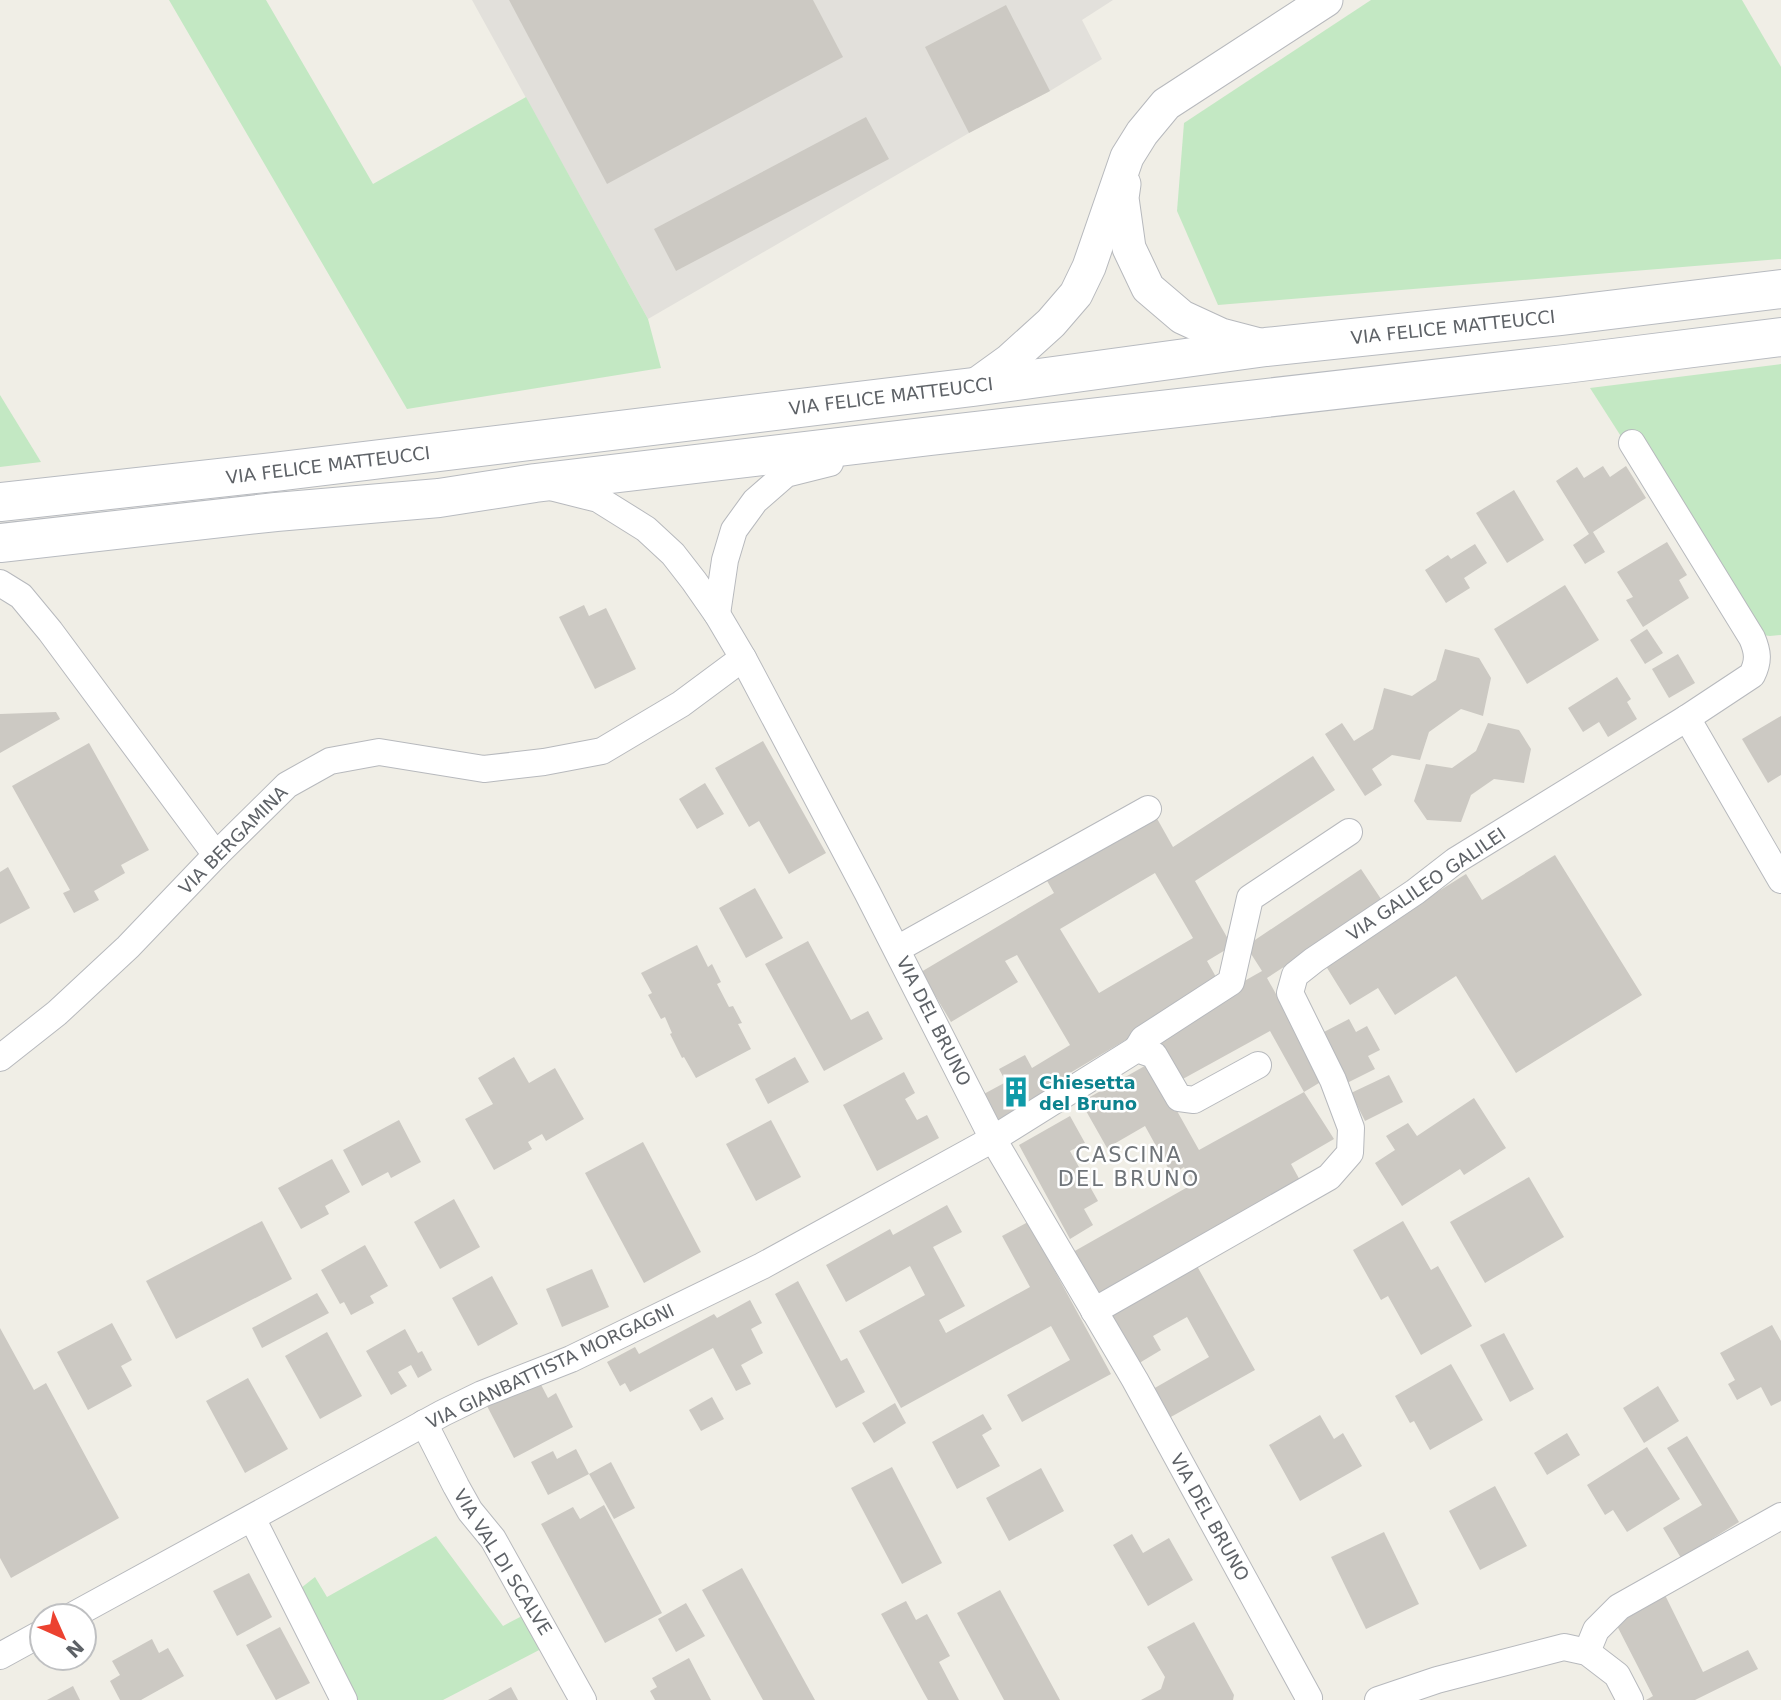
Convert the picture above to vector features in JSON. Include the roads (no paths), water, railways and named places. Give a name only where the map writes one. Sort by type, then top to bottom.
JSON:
[{"type":"main road","name":"VIA FELICE MATTEUCCI","points":[[0,502],[274,472],[973,387],[1266,346],[1560,316],[1781,289]]},
{"type":"main road","points":[[0,543],[276,512],[439,498],[535,483],[1781,337]]},
{"type":"street","points":[[973,387],[1051,323],[1076,294],[1089,267],[1127,157],[1142,133],[1166,104],[1326,0]]},
{"type":"street","points":[[1127,157],[1122,198],[1129,248],[1148,288],[1182,317],[1221,334],[1266,346]]},
{"type":"street","points":[[717,614],[725,560],[734,530],[755,501],[786,474],[931,436]]},
{"type":"street","name":"VIA GALILEO GALILEI","points":[[1094,1311],[1329,1177],[1350,1153],[1351,1128],[1332,1080],[1290,993],[1295,975],[1455,862],[1687,719],[1752,675],[1757,664],[1756,648],[1745,626],[1632,443]]},
{"type":"street","name":"VIA DEL BRUNO","points":[[535,483],[598,499],[646,528],[673,554],[717,614],[897,949],[993,1139],[1135,1380],[1310,1700]]},
{"type":"street","points":[[0,583],[20,596],[50,631],[216,855]]},
{"type":"street","name":"VIA BERGAMINA","points":[[0,1058],[57,1013],[128,947],[287,785],[330,761],[379,752],[484,769],[544,762],[602,751],[681,704],[743,658]]},
{"type":"street","points":[[1687,719],[1781,880]]},
{"type":"street","points":[[897,949],[1148,809]]},
{"type":"street","name":"VIA GIANBATTISTA MORGAGNI","points":[[98,1602],[424,1423],[482,1394],[570,1359],[762,1266],[993,1139],[1137,1049],[1143,1039],[1231,982],[1250,898],[1349,832]]},
{"type":"street","points":[[1137,1049],[1154,1055],[1179,1098],[1194,1100],[1258,1065]]},
{"type":"street","name":"VIA VAL DI SCALVE","points":[[424,1423],[470,1511],[493,1539],[583,1700]]},
{"type":"street","points":[[1587,1652],[1596,1630],[1619,1607],[1781,1516]]},
{"type":"street","points":[[252,1518],[344,1700]]},
{"type":"street","points":[[0,1656],[28,1641]]},
{"type":"street","points":[[1378,1700],[1437,1680],[1564,1647],[1587,1652],[1617,1675],[1630,1700]]},
{"type":"place","name":"Chiesetta del Bruno","points":[[1016,1092]]},
{"type":"district","name":"CASCINA DEL BRUNO","points":[[1129,1167]]}]
